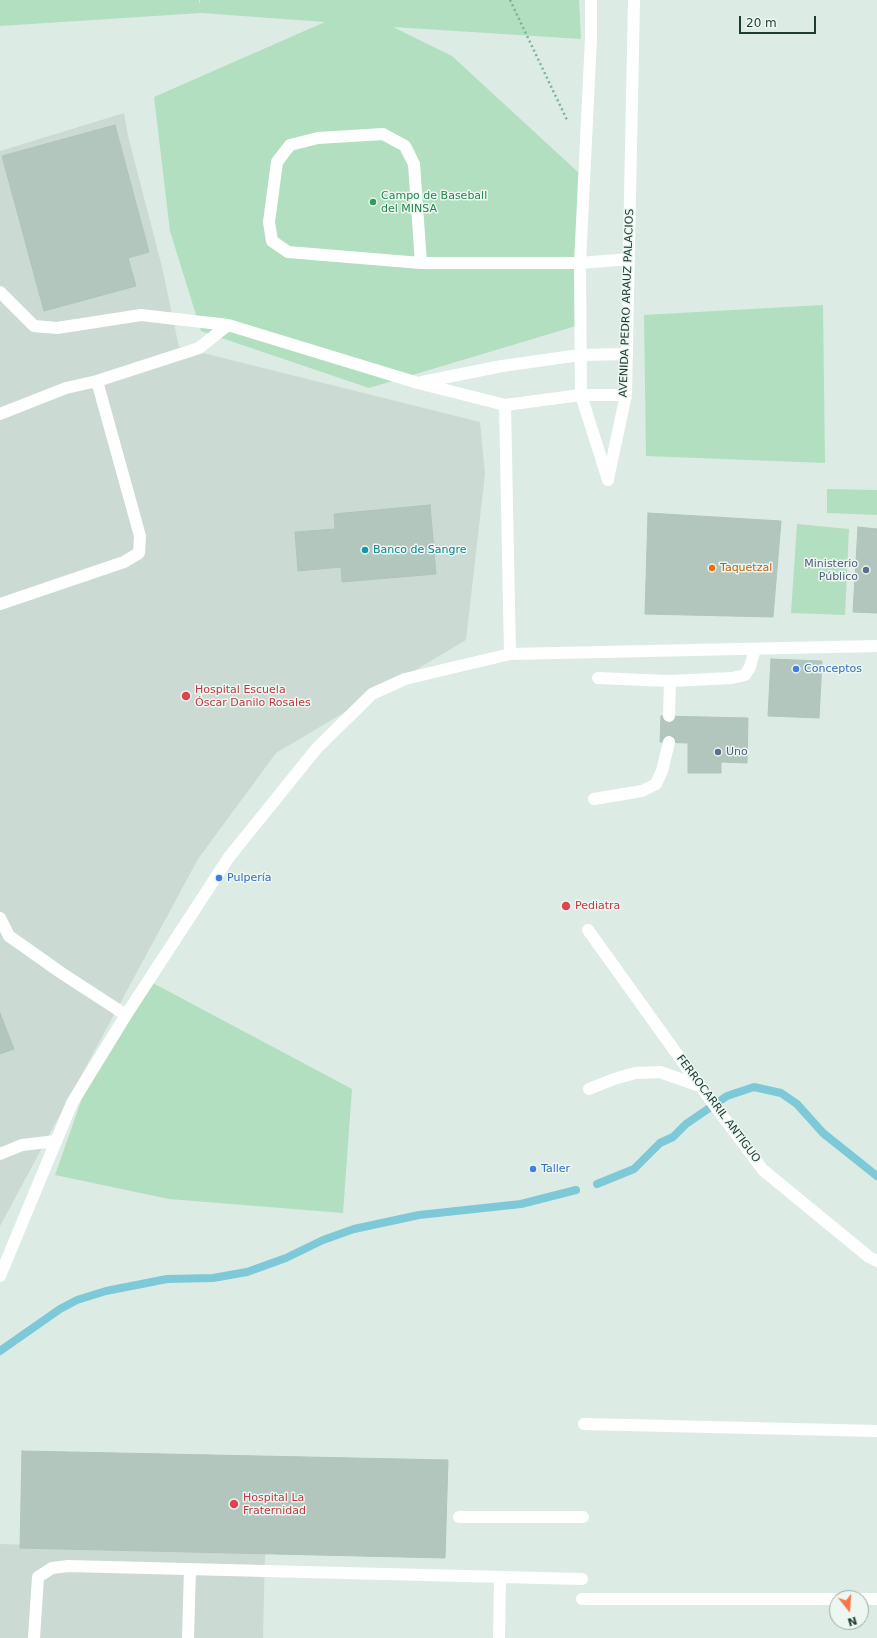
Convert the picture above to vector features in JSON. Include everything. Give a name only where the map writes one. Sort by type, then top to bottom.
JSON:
[{"type":"street","name":"AVENIDA PEDRO ARAUZ PALACIOS","points":[[590,0],[590,38],[580,263],[581,395],[608,480],[626,395],[634,0]]},
{"type":"street","points":[[421,263],[414,164],[404,146],[383,134],[318,138],[290,145],[277,162],[269,222],[272,241],[288,252],[421,263],[580,263],[629,259]]},
{"type":"street","points":[[0,292],[34,326],[57,328],[141,315],[228,325],[418,383],[505,405],[581,395],[626,395]]},
{"type":"street","points":[[0,414],[66,388],[97,381],[199,348],[228,325]]},
{"type":"street","points":[[418,383],[502,366],[580,355],[627,354]]},
{"type":"street","points":[[0,604],[124,562],[139,553],[140,536],[97,381]]},
{"type":"street","points":[[505,405],[510,654]]},
{"type":"street","points":[[0,1276],[72,1103],[126,1015],[229,857],[317,748],[372,694],[405,679],[510,654],[877,646]]},
{"type":"street","points":[[598,678],[670,681],[732,678],[745,675],[750,667],[755,649]]},
{"type":"street","points":[[670,681],[670,716]]},
{"type":"street","points":[[594,799],[642,791],[656,784],[662,771],[669,742]]},
{"type":"street","points":[[0,918],[9,936],[60,972],[126,1015]]},
{"type":"street","name":"FERROCARRIL ANTIGUO","points":[[588,930],[700,1086],[763,1170],[869,1257],[877,1261]]},
{"type":"street","points":[[589,1089],[614,1079],[635,1074],[660,1072],[700,1086]]},
{"type":"street","points":[[0,1154],[22,1145],[56,1141]]},
{"type":"street","points":[[584,1424],[877,1431]]},
{"type":"street","points":[[459,1516],[583,1517]]},
{"type":"street","points":[[34,1638],[38,1577],[52,1568],[68,1566],[582,1579]]},
{"type":"street","points":[[188,1638],[190,1569]]},
{"type":"street","points":[[499,1638],[500,1577]]},
{"type":"street","points":[[582,1599],[829,1599]]},
{"type":"path","points":[[510,0],[568,123]]},
{"type":"shaded area","name":"Hospital Escuela Óscar Danilo Rosales","points":[[124,113],[128,136],[162,267],[179,347],[480,422],[485,474],[466,640],[276,753],[198,859],[0,1226],[0,151]]},
{"type":"shaded area","points":[[0,1544],[265,1553],[263,1638],[0,1638]]},
{"type":"green space","name":"Campo de Baseball del MINSA","points":[[0,0],[199,0],[200,4],[200,0],[579,0],[581,39],[393,27],[452,56],[579,173],[576,326],[369,388],[201,331],[170,231],[154,97],[325,22],[201,13],[0,26]]},
{"type":"green space","points":[[823,305],[825,463],[646,456],[644,315]]},
{"type":"green space","points":[[827,489],[877,490],[877,515],[827,513]]},
{"type":"green space","points":[[797,524],[849,529],[845,615],[791,613]]},
{"type":"green space","points":[[151,982],[352,1089],[343,1213],[169,1199],[55,1175],[85,1090]]},
{"type":"building","points":[[115,125],[149,252],[128,258],[136,286],[44,311],[2,156]]},
{"type":"building","name":"Banco de Sangre","points":[[430,505],[436,574],[342,582],[341,567],[298,571],[295,532],[335,529],[334,514]]},
{"type":"building","name":"Taquetzal","points":[[648,513],[781,521],[773,617],[645,614]]},
{"type":"building","name":"Ministerio Público","points":[[858,527],[877,529],[877,613],[853,612]]},
{"type":"building","points":[[771,659],[822,661],[819,718],[768,716]]},
{"type":"building","name":"Uno","points":[[661,716],[748,718],[747,763],[721,762],[721,773],[688,773],[688,743],[660,742]]},
{"type":"building","points":[[0,1013],[14,1049],[0,1054]]},
{"type":"building","name":"Hospital La Fraternidad","points":[[22,1451],[448,1460],[445,1558],[20,1548]]},
{"type":"waterway","points":[[597,1184],[634,1169],[660,1143],[673,1137],[686,1124],[727,1096],[754,1087],[781,1093],[797,1104],[823,1133],[877,1176]]},
{"type":"waterway","points":[[0,1351],[60,1309],[77,1300],[106,1291],[167,1279],[213,1278],[247,1272],[286,1258],[323,1240],[354,1229],[419,1215],[521,1204],[576,1190]]},
{"type":"place","name":"Campo de Baseball del MINSA","points":[[373,202]]},
{"type":"place","name":"Banco de Sangre","points":[[365,550]]},
{"type":"place","name":"Taquetzal","points":[[712,568]]},
{"type":"place","name":"Ministerio Público","points":[[866,570]]},
{"type":"place","name":"Conceptos","points":[[796,669]]},
{"type":"place","name":"Hospital Escuela Óscar Danilo Rosales","points":[[186,696]]},
{"type":"place","name":"Uno","points":[[718,752]]},
{"type":"place","name":"Pulpería","points":[[219,878]]},
{"type":"place","name":"Pediatra","points":[[566,906]]},
{"type":"place","name":"Taller","points":[[533,1169]]},
{"type":"place","name":"Hospital La Fraternidad","points":[[234,1504]]}]
